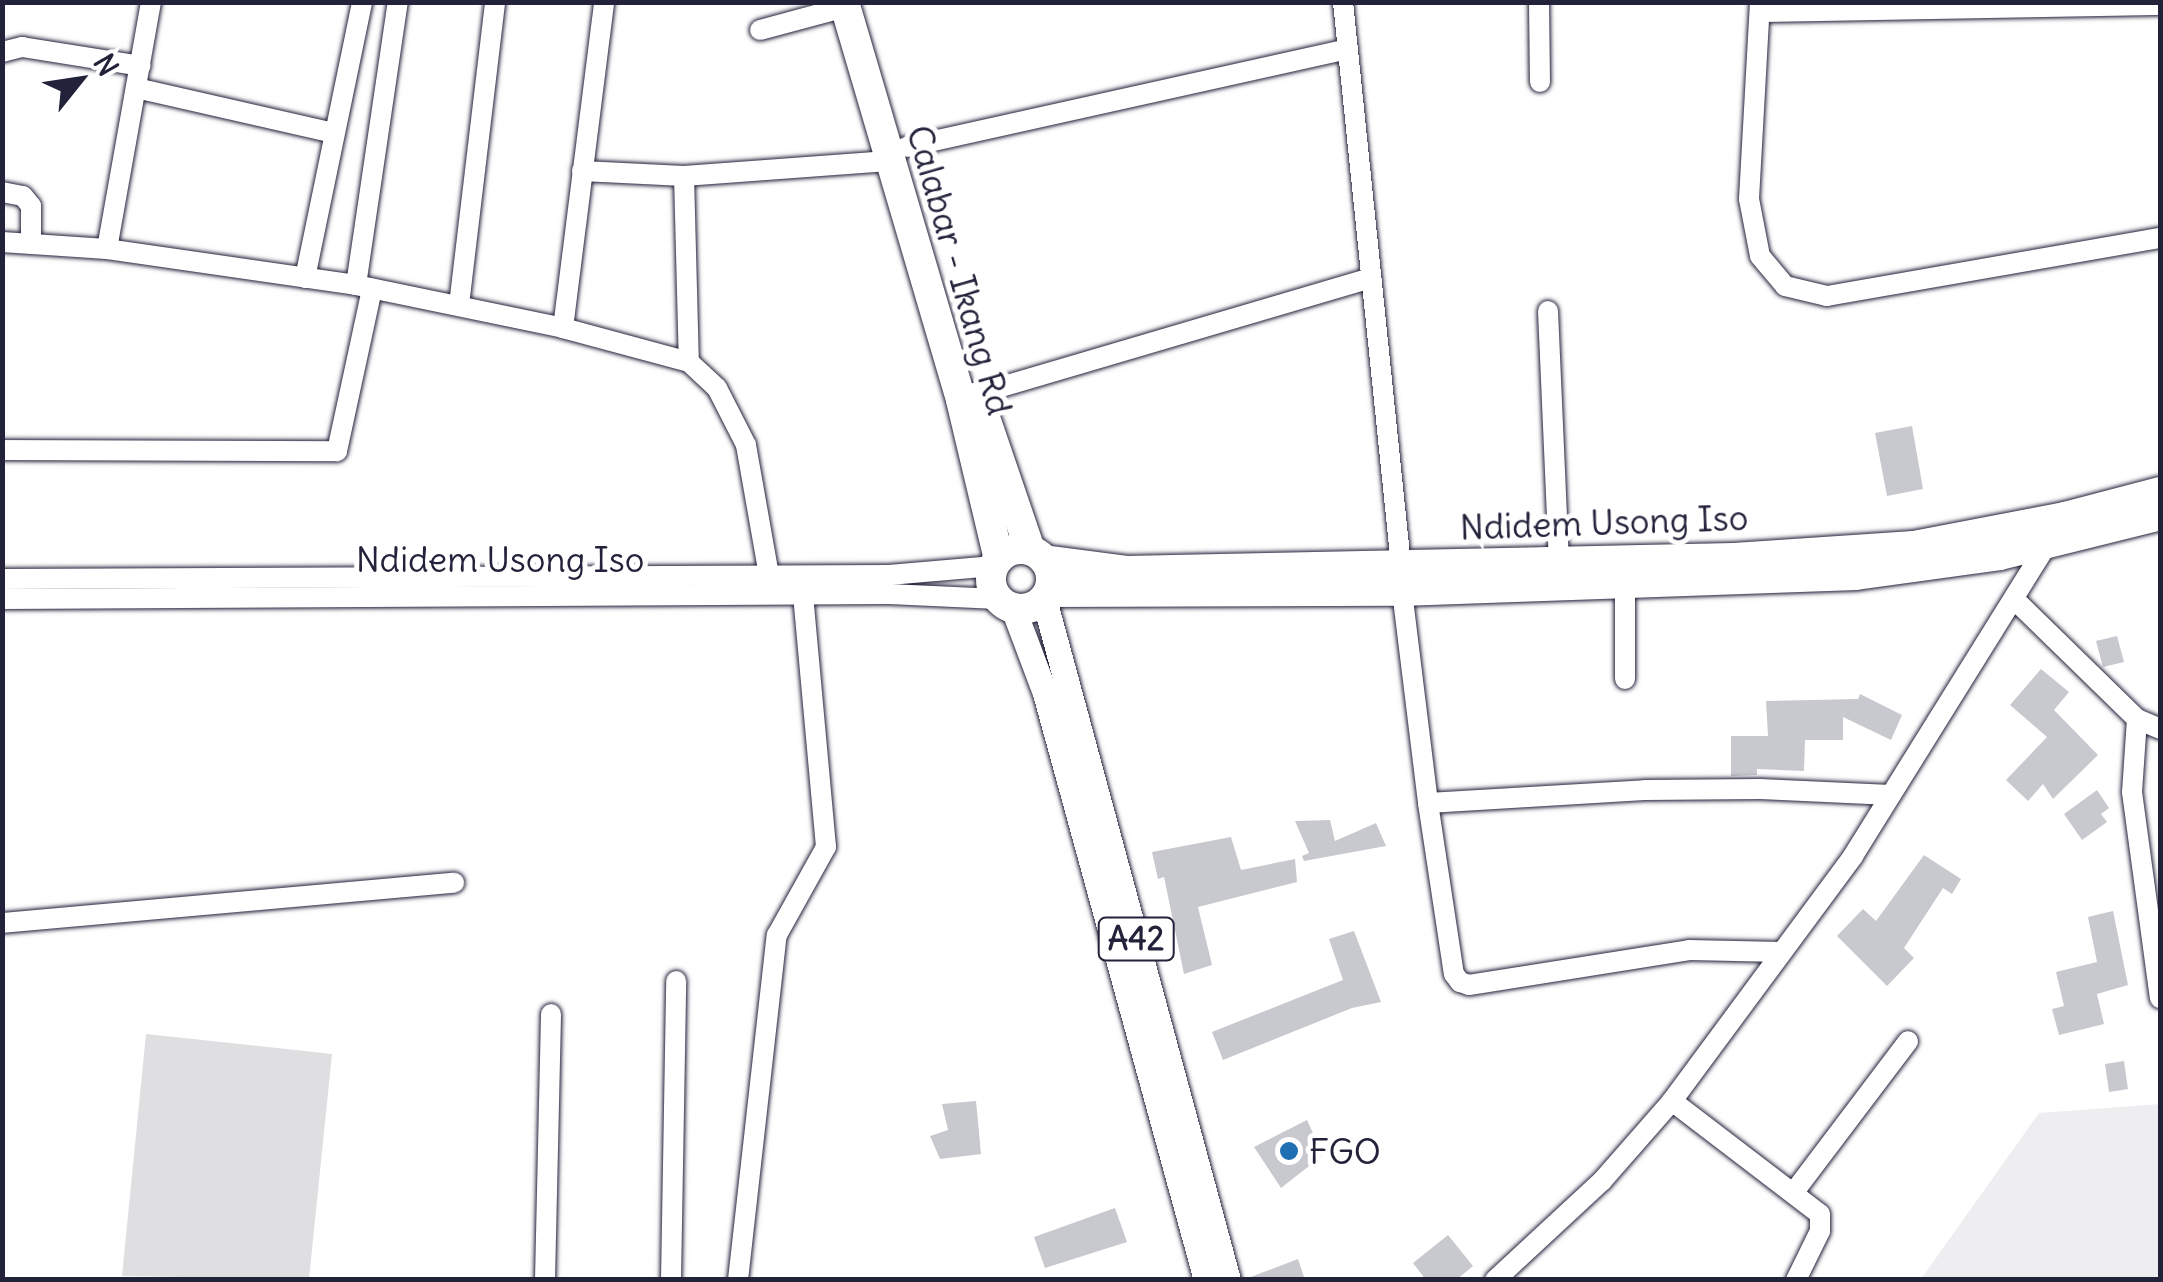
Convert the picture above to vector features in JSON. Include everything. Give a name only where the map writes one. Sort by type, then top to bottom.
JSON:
[{"type":"highway","name":"Calabar - Ikang Rd","points":[[850,4],[977,394],[1037,555]]},
{"type":"highway","name":"Calabar - Ikang Rd","points":[[897,154],[961,400],[996,563]]},
{"type":"highway","name":"Ndidem Usong Iso","points":[[1046,595],[1401,578],[1559,562],[1734,558],[1914,546],[2065,517],[2160,492]]},
{"type":"highway","name":"Ndidem Usong Iso","points":[[1037,555],[1126,571],[1401,578],[1625,583],[1856,575],[2046,546],[2160,516]]},
{"type":"highway","points":[[1013,550],[1037,555],[1051,575],[1046,595],[1030,608],[1006,603],[992,583],[996,563],[1013,550]]},
{"type":"main road","name":"A42","points":[[1046,595],[1228,1280]]},
{"type":"main road","name":"A42","points":[[1006,603],[1060,745],[1206,1280]]},
{"type":"street","points":[[107,249],[151,2]]},
{"type":"street","points":[[305,278],[362,2]]},
{"type":"street","points":[[2,450],[337,451],[364,287],[398,2]]},
{"type":"street","points":[[459,305],[495,2]]},
{"type":"street","points":[[564,328],[604,2]]},
{"type":"street","points":[[1342,2],[1401,578],[1428,803],[1454,974],[1463,984],[1689,950],[1782,952]]},
{"type":"street","points":[[1539,2],[1540,82]]},
{"type":"street","points":[[760,30],[850,4]]},
{"type":"street","points":[[2160,5],[1760,7],[1749,199],[1760,256],[1785,286],[1827,296],[2160,238]]},
{"type":"street","points":[[2,52],[22,47],[140,66]]},
{"type":"street","points":[[582,171],[684,176],[897,154],[1347,49]]},
{"type":"street","points":[[136,88],[334,133]]},
{"type":"street","points":[[684,176],[689,362]]},
{"type":"street","points":[[2,192],[23,196],[31,206],[31,244]]},
{"type":"street","points":[[2,242],[107,249],[364,287],[564,328],[689,362],[717,388],[746,445],[769,576]]},
{"type":"street","points":[[977,394],[1370,278]]},
{"type":"street","points":[[1548,311],[1559,562]]},
{"type":"street","points":[[1495,1280],[1602,1181],[1672,1101],[1891,796],[2065,517]]},
{"type":"street","name":"Ndidem Usong Iso","points":[[2,580],[888,575],[996,563]]},
{"type":"street","points":[[1625,583],[1626,678]]},
{"type":"street","points":[[738,1280],[777,935],[826,847],[803,594]]},
{"type":"street","name":"Ndidem Usong Iso","points":[[2,599],[803,594],[1006,603]]},
{"type":"street","points":[[2014,599],[2137,719],[2160,729]]},
{"type":"street","points":[[2137,719],[2132,792],[2160,998]]},
{"type":"street","points":[[1428,803],[1646,790],[1891,796]]},
{"type":"street","points":[[2,923],[454,883]]},
{"type":"street","points":[[671,1280],[676,980]]},
{"type":"street","points":[[545,1280],[550,1014]]},
{"type":"street","points":[[1794,1192],[1908,1041]]},
{"type":"street","points":[[1672,1101],[1820,1214],[1822,1222],[1796,1280]]},
{"type":"shaded area","points":[[146,1034],[332,1054],[309,1279],[122,1276]]},
{"type":"shaded area","points":[[2160,1104],[2160,1279],[1921,1279],[2039,1113]]},
{"type":"building","points":[[1912,426],[1923,489],[1887,496],[1875,433]]},
{"type":"building","points":[[2117,636],[2124,662],[2103,667],[2096,641]]},
{"type":"building","points":[[2041,669],[2069,692],[2054,710],[2098,755],[2053,799],[2043,784],[2028,801],[2006,780],[2047,737],[2010,705]]},
{"type":"building","points":[[1860,694],[1902,715],[1891,740],[1843,717],[1843,740],[1805,740],[1804,771],[1757,769],[1757,775],[1731,776],[1731,736],[1768,736],[1766,701],[1858,699]]},
{"type":"building","points":[[2097,790],[2109,808],[2101,814],[2107,822],[2082,840],[2064,814]]},
{"type":"building","points":[[1330,820],[1335,841],[1376,823],[1386,846],[1304,861],[1302,856],[1309,853],[1295,821]]},
{"type":"building","points":[[1231,837],[1241,870],[1295,859],[1297,882],[1198,907],[1212,965],[1184,974],[1164,877],[1158,879],[1152,852]]},
{"type":"building","points":[[1924,855],[1961,879],[1952,894],[1943,888],[1904,948],[1914,958],[1887,986],[1837,936],[1863,909],[1876,921]]},
{"type":"building","points":[[2113,911],[2128,985],[2097,994],[2104,1024],[2059,1035],[2052,1009],[2064,1006],[2056,972],[2097,962],[2088,917]]},
{"type":"building","points":[[1354,931],[1381,1002],[1352,1008],[1223,1060],[1212,1032],[1343,980],[1329,939]]},
{"type":"building","points":[[2124,1061],[2128,1089],[2109,1092],[2105,1064]]},
{"type":"building","points":[[976,1101],[981,1154],[940,1159],[930,1136],[948,1130],[942,1104]]},
{"type":"building","name":"FGO","points":[[1307,1120],[1323,1155],[1281,1188],[1254,1147]]},
{"type":"building","points":[[1115,1208],[1127,1242],[1045,1268],[1034,1237]]},
{"type":"building","points":[[1448,1235],[1473,1266],[1456,1280],[1426,1280],[1413,1263]]},
{"type":"building","points":[[1298,1259],[1305,1280],[1248,1280],[1248,1278]]},
{"type":"place","name":"FGO","points":[[1289,1151]]}]
